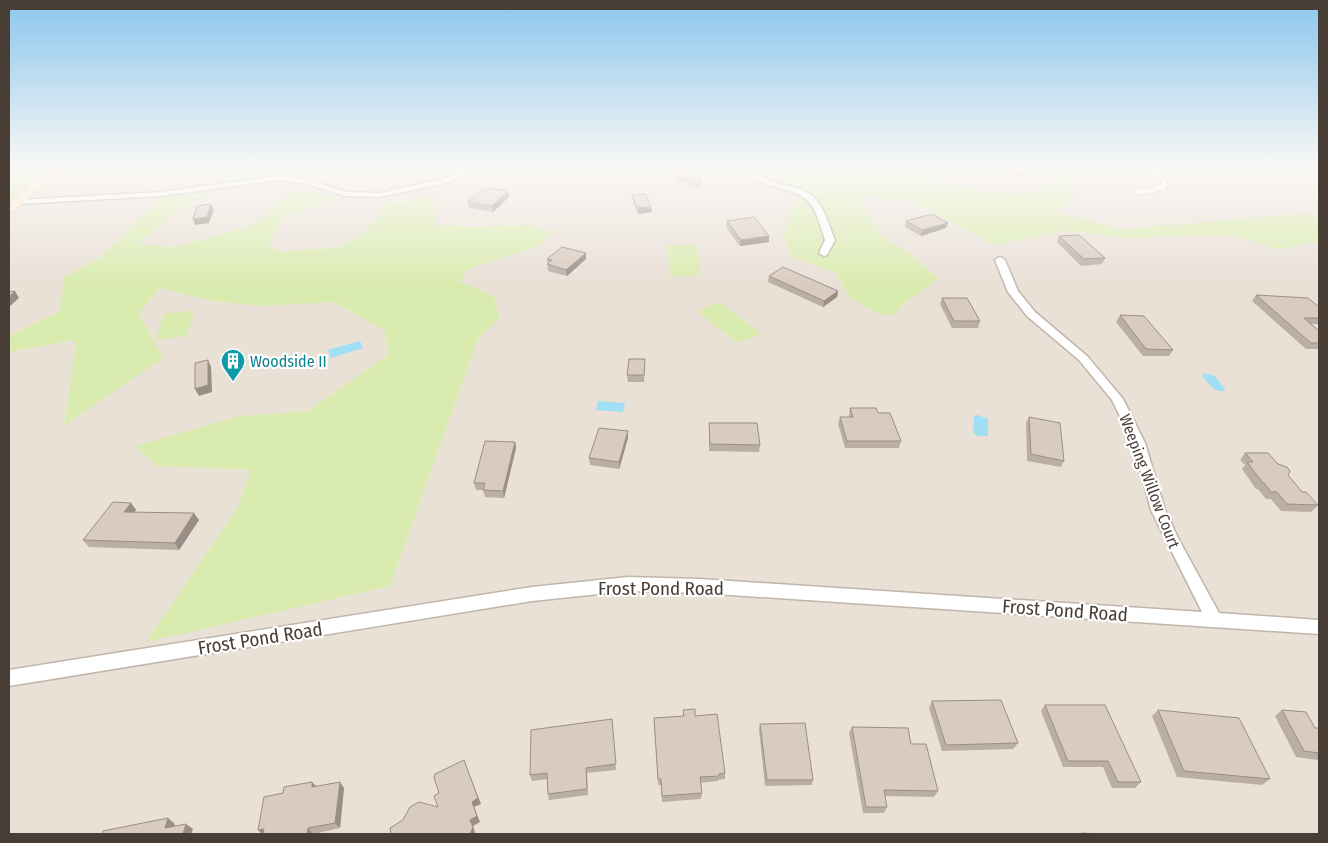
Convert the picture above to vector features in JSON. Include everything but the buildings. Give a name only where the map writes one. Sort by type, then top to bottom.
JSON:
[{"type":"street","points":[[815,207],[830,240],[824,253]]},
{"type":"street","name":"Weeping Willow Court","points":[[1000,260],[1013,292],[1031,314],[1082,358],[1117,398],[1139,443],[1158,510],[1171,539],[1214,620]]},
{"type":"street","name":"Frost Pond Road","points":[[9,678],[519,596],[586,587],[628,584],[709,587],[1319,627]]},
{"type":"shaded area","points":[[9,207],[151,207],[99,259],[64,277],[60,311],[9,336]]},
{"type":"shaded area","points":[[184,207],[273,207],[256,224],[175,247],[137,244],[172,215]]},
{"type":"shaded area","points":[[309,207],[384,207],[364,233],[338,247],[281,252],[270,247],[270,242],[285,215]]},
{"type":"shaded area","points":[[434,207],[793,207],[784,236],[791,256],[836,273],[850,298],[893,316],[907,301],[938,279],[911,254],[883,238],[863,207],[923,207],[994,245],[1062,231],[1131,238],[1278,233],[1118,229],[1046,218],[1015,207],[1319,207],[1319,834],[9,834],[9,352],[76,340],[64,425],[139,313],[160,288],[213,301],[259,306],[334,302],[385,331],[388,355],[308,411],[241,416],[156,466],[251,470],[238,507],[147,641],[390,586],[478,339],[500,317],[494,296],[459,282],[467,269],[537,247],[554,233],[529,225],[467,227],[437,225]]},
{"type":"green space","points":[[151,207],[185,207],[172,215],[138,244],[175,247],[256,224],[273,207],[309,207],[284,215],[270,243],[270,247],[281,252],[339,247],[364,233],[384,207],[435,207],[437,225],[467,227],[529,225],[554,232],[537,247],[468,269],[460,282],[494,296],[500,318],[478,339],[390,586],[146,642],[238,507],[251,470],[156,466],[135,446],[241,416],[308,411],[388,355],[385,331],[334,302],[259,306],[213,301],[160,288],[139,313],[163,358],[64,426],[76,340],[9,352],[9,336],[60,311],[64,277],[99,259]]},
{"type":"green space","points":[[793,207],[863,207],[883,237],[911,254],[938,279],[907,301],[893,316],[876,313],[850,298],[836,273],[791,256],[784,235]]},
{"type":"green space","points":[[923,207],[1061,207],[1052,210],[1118,229],[1303,213],[1319,214],[1319,241],[1280,250],[1238,237],[1214,235],[1131,238],[1062,231],[994,245]]},
{"type":"green space","points":[[667,245],[697,245],[701,276],[670,276]]},
{"type":"green space","points":[[717,303],[722,304],[759,332],[760,335],[740,342],[735,341],[699,313],[699,310]]},
{"type":"green space","points":[[195,310],[186,336],[156,340],[164,314]]},
{"type":"water","points":[[360,341],[363,348],[331,358],[328,350]]},
{"type":"water","points":[[1204,373],[1215,376],[1226,390],[1219,391],[1213,388],[1202,376]]},
{"type":"water","points":[[598,401],[625,403],[623,412],[596,410]]},
{"type":"water","points":[[978,415],[988,419],[988,436],[978,436],[973,433],[974,416]]},
{"type":"place","name":"Woodside II","points":[[233,382]]}]
